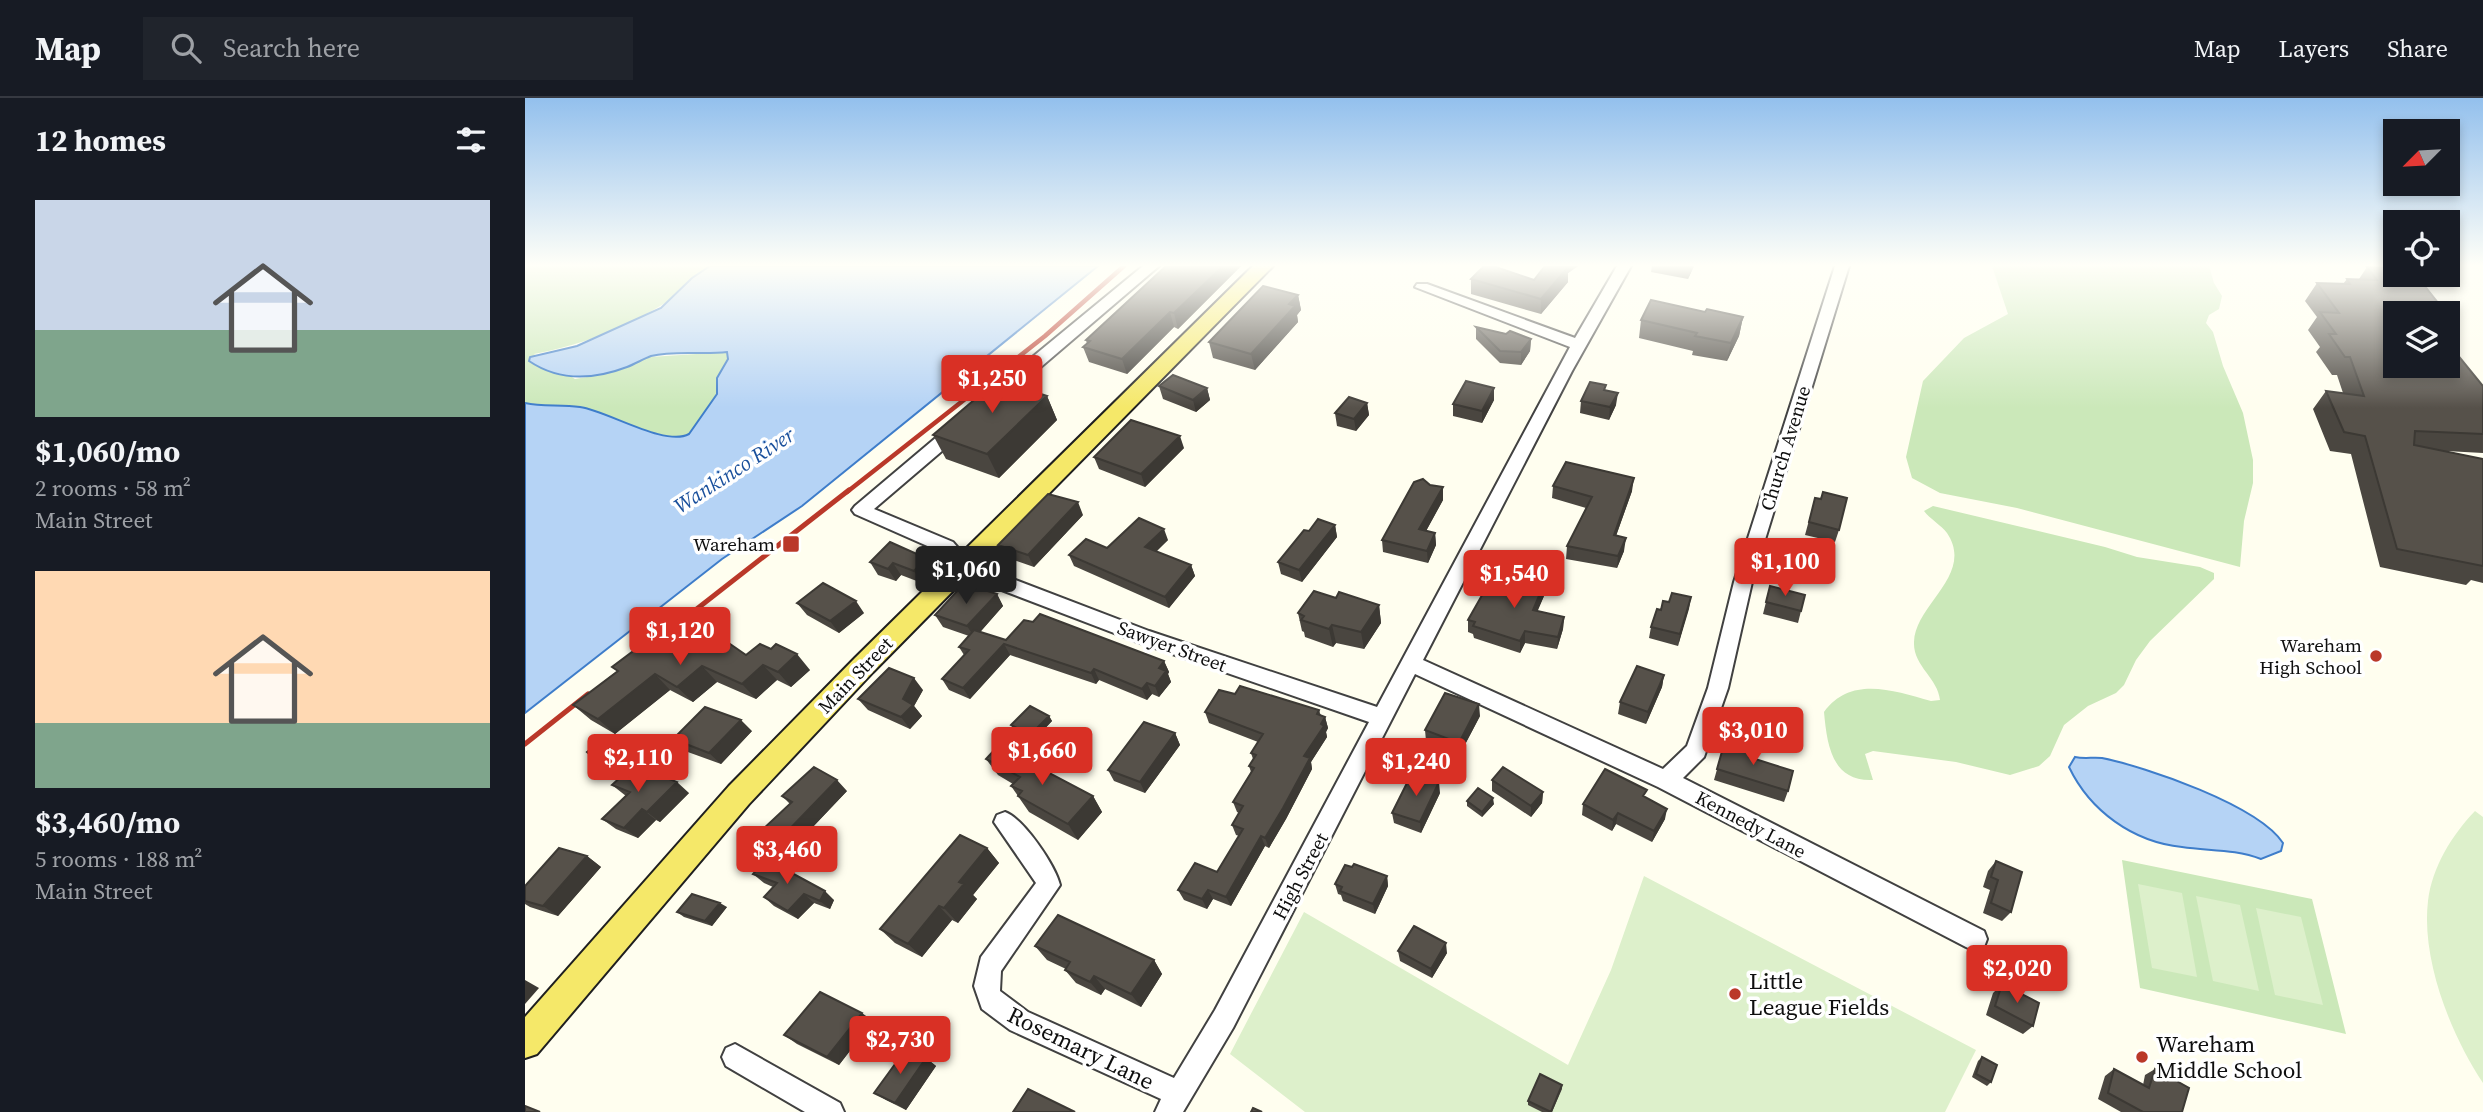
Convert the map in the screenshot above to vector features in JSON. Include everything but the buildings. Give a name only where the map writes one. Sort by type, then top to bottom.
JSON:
[{"type":"main road","name":"Main Street","points":[[525,1042],[739,795],[864,665],[1217,313]]},
{"type":"street","points":[[993,398],[1094,313]]},
{"type":"street","points":[[1494,313],[1580,345]]},
{"type":"street","name":"High Street","points":[[1173,1103],[1224,1019],[1410,663],[1598,313]]},
{"type":"street","name":"Church Avenue","points":[[1666,780],[1696,751],[1718,688],[1743,582],[1827,313]]},
{"type":"street","points":[[964,568],[947,547],[860,510],[973,415]]},
{"type":"street","name":"Sawyer Street","points":[[964,568],[1142,636],[1382,718]]},
{"type":"street","name":"Kennedy Lane","points":[[1410,663],[1666,780],[1975,939]]},
{"type":"street","name":"Rosemary Lane","points":[[1005,822],[1015,840],[1044,870],[1048,885],[990,965],[985,981],[986,995],[997,1007],[1020,1021],[1173,1103]]},
{"type":"street","points":[[735,1057],[831,1112]]},
{"type":"green space","points":[[525,313],[647,313],[586,341],[534,354],[575,379],[605,374],[650,357],[727,352],[728,359],[717,378],[717,394],[689,434],[679,437],[651,432],[580,407],[525,403]]},
{"type":"green space","points":[[2212,313],[2206,323],[2213,332],[2223,366],[2243,413],[2253,460],[2253,483],[2244,521],[2240,567],[2017,508],[1940,493],[1912,478],[1906,457],[1923,381],[1964,338],[2008,314]]},
{"type":"green space","points":[[1933,506],[2137,557],[2200,567],[2214,573],[2214,579],[2150,641],[2136,660],[2124,685],[2116,693],[2088,706],[2064,725],[2050,756],[2039,766],[2010,775],[1956,762],[1873,751],[1865,754],[1873,780],[1859,779],[1840,768],[1830,749],[1824,712],[1835,700],[1847,693],[1874,689],[1931,701],[1940,700],[1935,685],[1917,658],[1914,642],[1917,628],[1949,576],[1954,562],[1954,548],[1947,533],[1924,511]]},
{"type":"green space","points":[[2475,811],[2483,817],[2483,1083],[2460,1043],[2441,996],[2429,948],[2427,924],[2430,888],[2439,864],[2451,841]]},
{"type":"green space","points":[[2122,860],[2312,899],[2346,1034],[2140,988]]},
{"type":"green space","name":"Little League Fields","points":[[1644,876],[1976,1050],[1945,1112],[1305,1112],[1230,1054],[1304,912],[1568,1065],[1611,970]]},
{"type":"green space","points":[[2138,884],[2182,893],[2197,977],[2152,968]]},
{"type":"green space","points":[[2196,896],[2240,905],[2259,991],[2213,981]]},
{"type":"green space","points":[[2256,908],[2301,917],[2323,1005],[2275,995]]},
{"type":"water","name":"Wankinco River","points":[[649,313],[1040,313],[802,506],[722,559],[525,713],[525,403],[580,407],[651,432],[679,437],[689,434],[717,394],[717,378],[728,359],[727,352],[660,354],[614,371],[577,377],[553,373],[529,361],[530,357],[577,346]]},
{"type":"water","points":[[2075,757],[2102,758],[2121,763],[2200,790],[2250,815],[2270,829],[2283,843],[2281,851],[2261,859],[2147,839],[2115,822],[2089,797],[2069,767]]},
{"type":"railway","points":[[847,492],[1071,313]]},
{"type":"railway","points":[[643,651],[849,490]]},
{"type":"railway","points":[[525,744],[588,694]]},
{"type":"place","name":"Wareham","points":[[791,544]]},
{"type":"place","name":"Wareham High School","points":[[2376,656]]},
{"type":"place","name":"Little League Fields","points":[[1735,994]]},
{"type":"place","name":"Wareham Middle School","points":[[2142,1057]]}]
